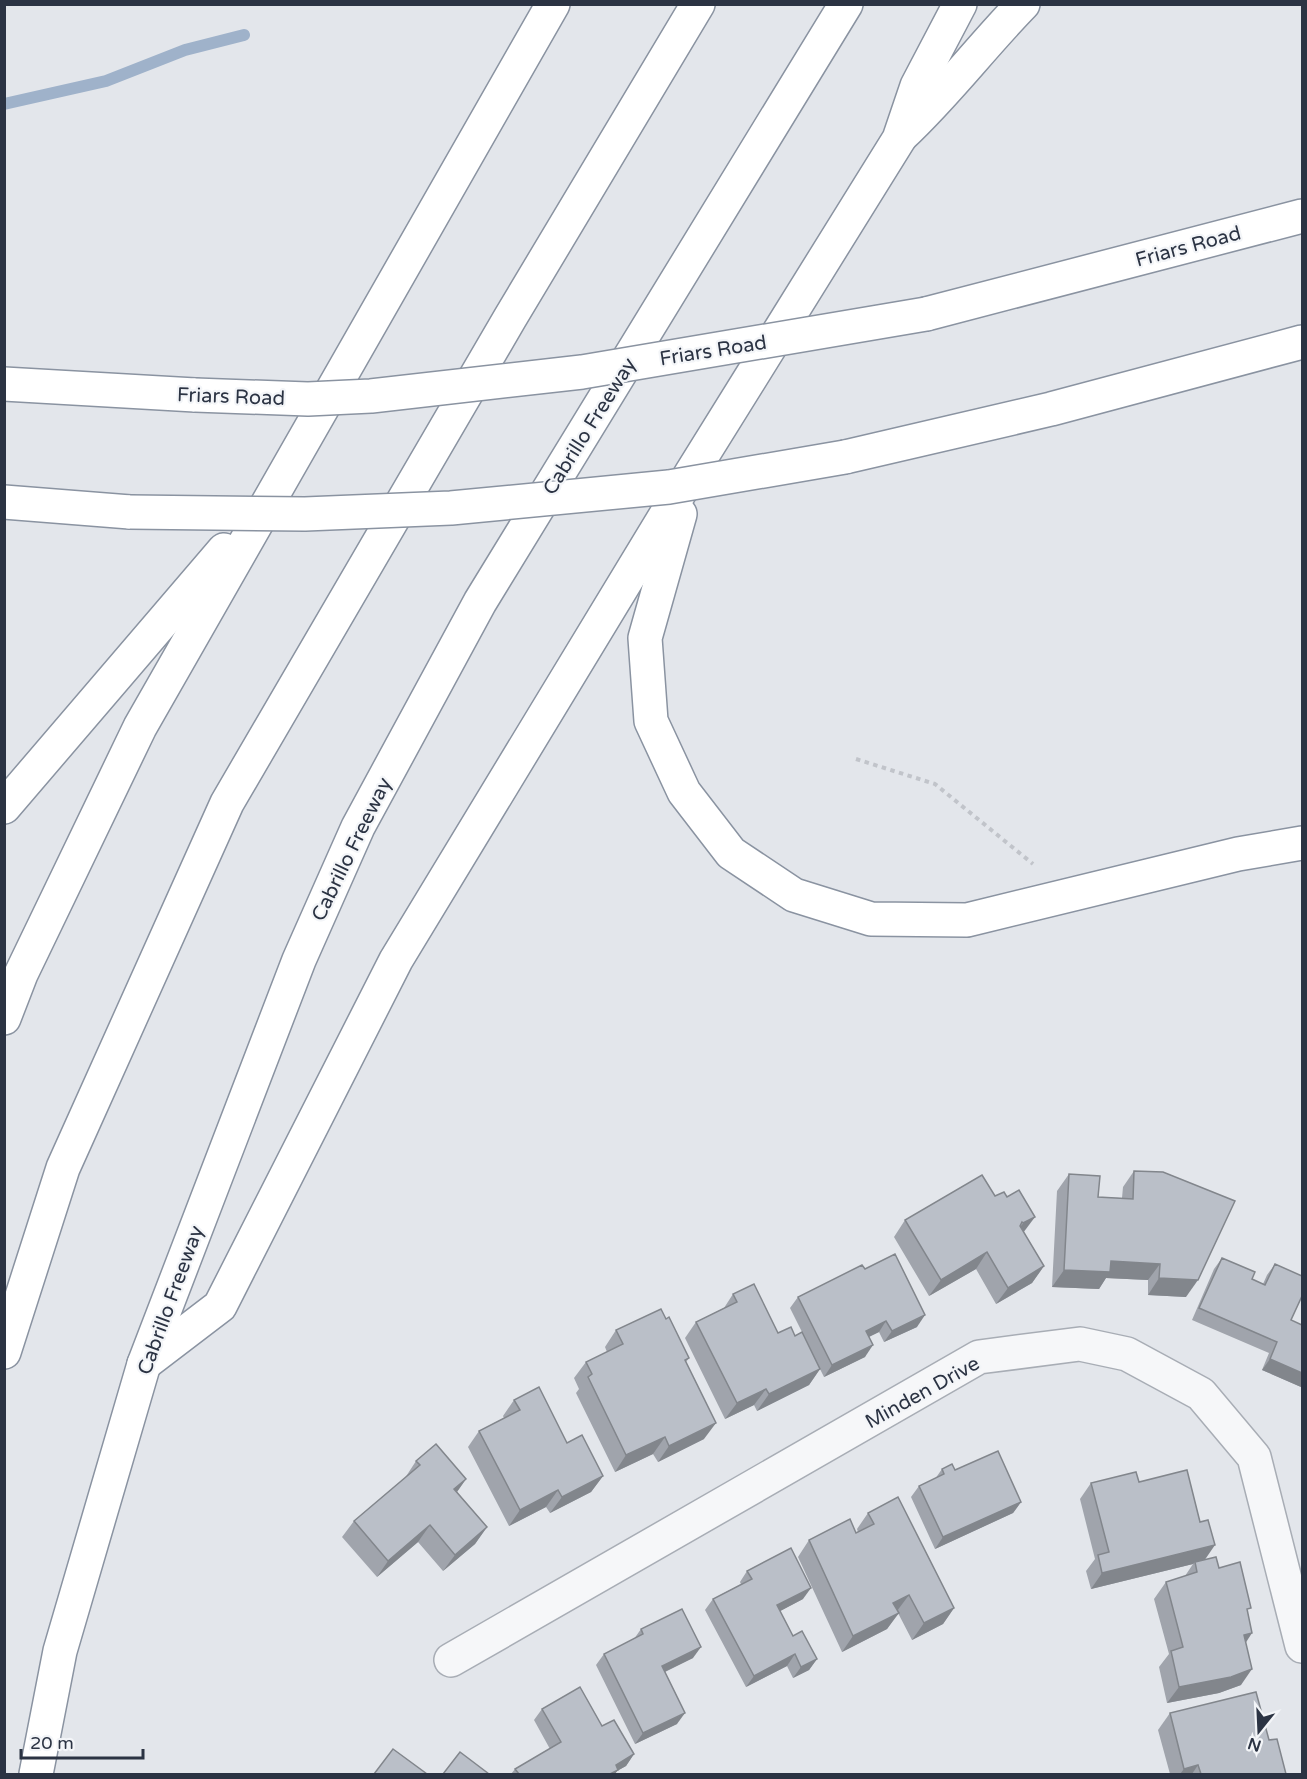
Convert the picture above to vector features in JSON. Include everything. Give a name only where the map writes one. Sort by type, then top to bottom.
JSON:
[{"type":"highway","points":[[4,1018],[21,974],[140,727],[552,4]]},
{"type":"highway","points":[[4,1352],[63,1168],[227,803],[510,318],[698,4]]},
{"type":"highway","name":"Cabrillo Freeway","points":[[36,1774],[60,1651],[144,1364],[299,960],[358,827],[480,602],[846,4]]},
{"type":"highway","points":[[899,139],[916,86],[960,4]]},
{"type":"highway","points":[[144,1364],[220,1306],[396,960],[692,472],[899,139],[941,98],[995,33],[1023,4]]},
{"type":"highway","name":"Friars Road","points":[[4,384],[308,399],[371,396],[582,372],[926,314],[1302,216]]},
{"type":"highway","points":[[4,502],[130,512],[305,514],[461,508],[669,487],[845,457],[1051,409],[1302,342]]},
{"type":"highway","points":[[692,472],[645,638],[651,721],[684,792],[731,853],[794,895],[871,919],[967,920],[1238,854],[1302,843]]},
{"type":"highway","points":[[4,807],[276,490]]},
{"type":"street","name":"Minden Drive","points":[[451,1660],[979,1358],[1080,1344],[1127,1354],[1201,1394],[1254,1457],[1302,1646]]},
{"type":"path","points":[[856,759],[935,784],[1039,869]]},
{"type":"building","points":[[1134,1171],[1163,1172],[1235,1201],[1198,1280],[1159,1278],[1160,1264],[1111,1261],[1110,1272],[1064,1270],[1069,1174],[1100,1176],[1098,1197],[1133,1199]]},
{"type":"building","points":[[982,1175],[995,1196],[1004,1192],[1007,1197],[1019,1190],[1035,1217],[1022,1222],[1020,1226],[1044,1266],[1008,1288],[987,1252],[941,1280],[905,1220]]},
{"type":"building","points":[[895,1254],[925,1315],[892,1331],[886,1321],[866,1331],[873,1345],[832,1365],[798,1297],[862,1265],[865,1269]]},
{"type":"building","points":[[1222,1258],[1255,1272],[1252,1279],[1265,1285],[1275,1264],[1302,1276],[1302,1296],[1291,1320],[1302,1325],[1302,1373],[1270,1359],[1277,1342],[1199,1308]]},
{"type":"building","points":[[754,1284],[778,1333],[791,1327],[795,1336],[802,1332],[820,1369],[769,1394],[766,1389],[737,1403],[696,1322],[737,1302],[733,1294]]},
{"type":"building","points":[[661,1309],[666,1319],[669,1317],[689,1358],[685,1360],[716,1423],[669,1446],[665,1437],[626,1455],[588,1377],[592,1374],[586,1362],[623,1344],[616,1330]]},
{"type":"building","points":[[539,1387],[567,1443],[582,1435],[603,1476],[562,1497],[558,1490],[520,1510],[479,1431],[520,1410],[514,1400]]},
{"type":"building","points":[[436,1444],[466,1479],[454,1489],[487,1527],[455,1555],[430,1525],[388,1561],[354,1521],[420,1465],[416,1461]]},
{"type":"building","points":[[998,1451],[1021,1502],[943,1537],[919,1486],[944,1474],[942,1469],[952,1464],[955,1470]]},
{"type":"building","points":[[1187,1470],[1200,1522],[1208,1520],[1215,1545],[1102,1573],[1098,1555],[1109,1552],[1091,1483],[1136,1472],[1139,1482]]},
{"type":"building","points":[[898,1497],[954,1608],[924,1623],[909,1595],[893,1603],[899,1613],[853,1636],[809,1540],[850,1519],[856,1533],[874,1524],[868,1513]]},
{"type":"building","points":[[791,1548],[811,1588],[777,1605],[793,1636],[802,1631],[817,1659],[801,1667],[795,1654],[754,1676],[713,1599],[752,1579],[747,1571]]},
{"type":"building","points":[[1216,1557],[1219,1568],[1240,1562],[1251,1608],[1247,1609],[1252,1633],[1244,1635],[1252,1669],[1231,1677],[1179,1687],[1171,1651],[1183,1647],[1166,1582],[1197,1572],[1195,1562]]},
{"type":"building","points":[[682,1609],[701,1647],[662,1666],[685,1713],[643,1733],[604,1654],[643,1634],[641,1629]]},
{"type":"building","points":[[580,1687],[602,1726],[614,1720],[634,1754],[616,1765],[618,1770],[610,1774],[519,1774],[515,1769],[561,1742],[542,1709]]},
{"type":"building","points":[[1256,1692],[1269,1740],[1277,1739],[1286,1774],[1201,1774],[1198,1765],[1184,1769],[1170,1713]]},
{"type":"building","points":[[393,1749],[427,1774],[374,1774]]},
{"type":"building","points":[[460,1752],[489,1774],[443,1774]]},
{"type":"waterway","points":[[4,104],[106,81],[185,50],[244,35]]}]
